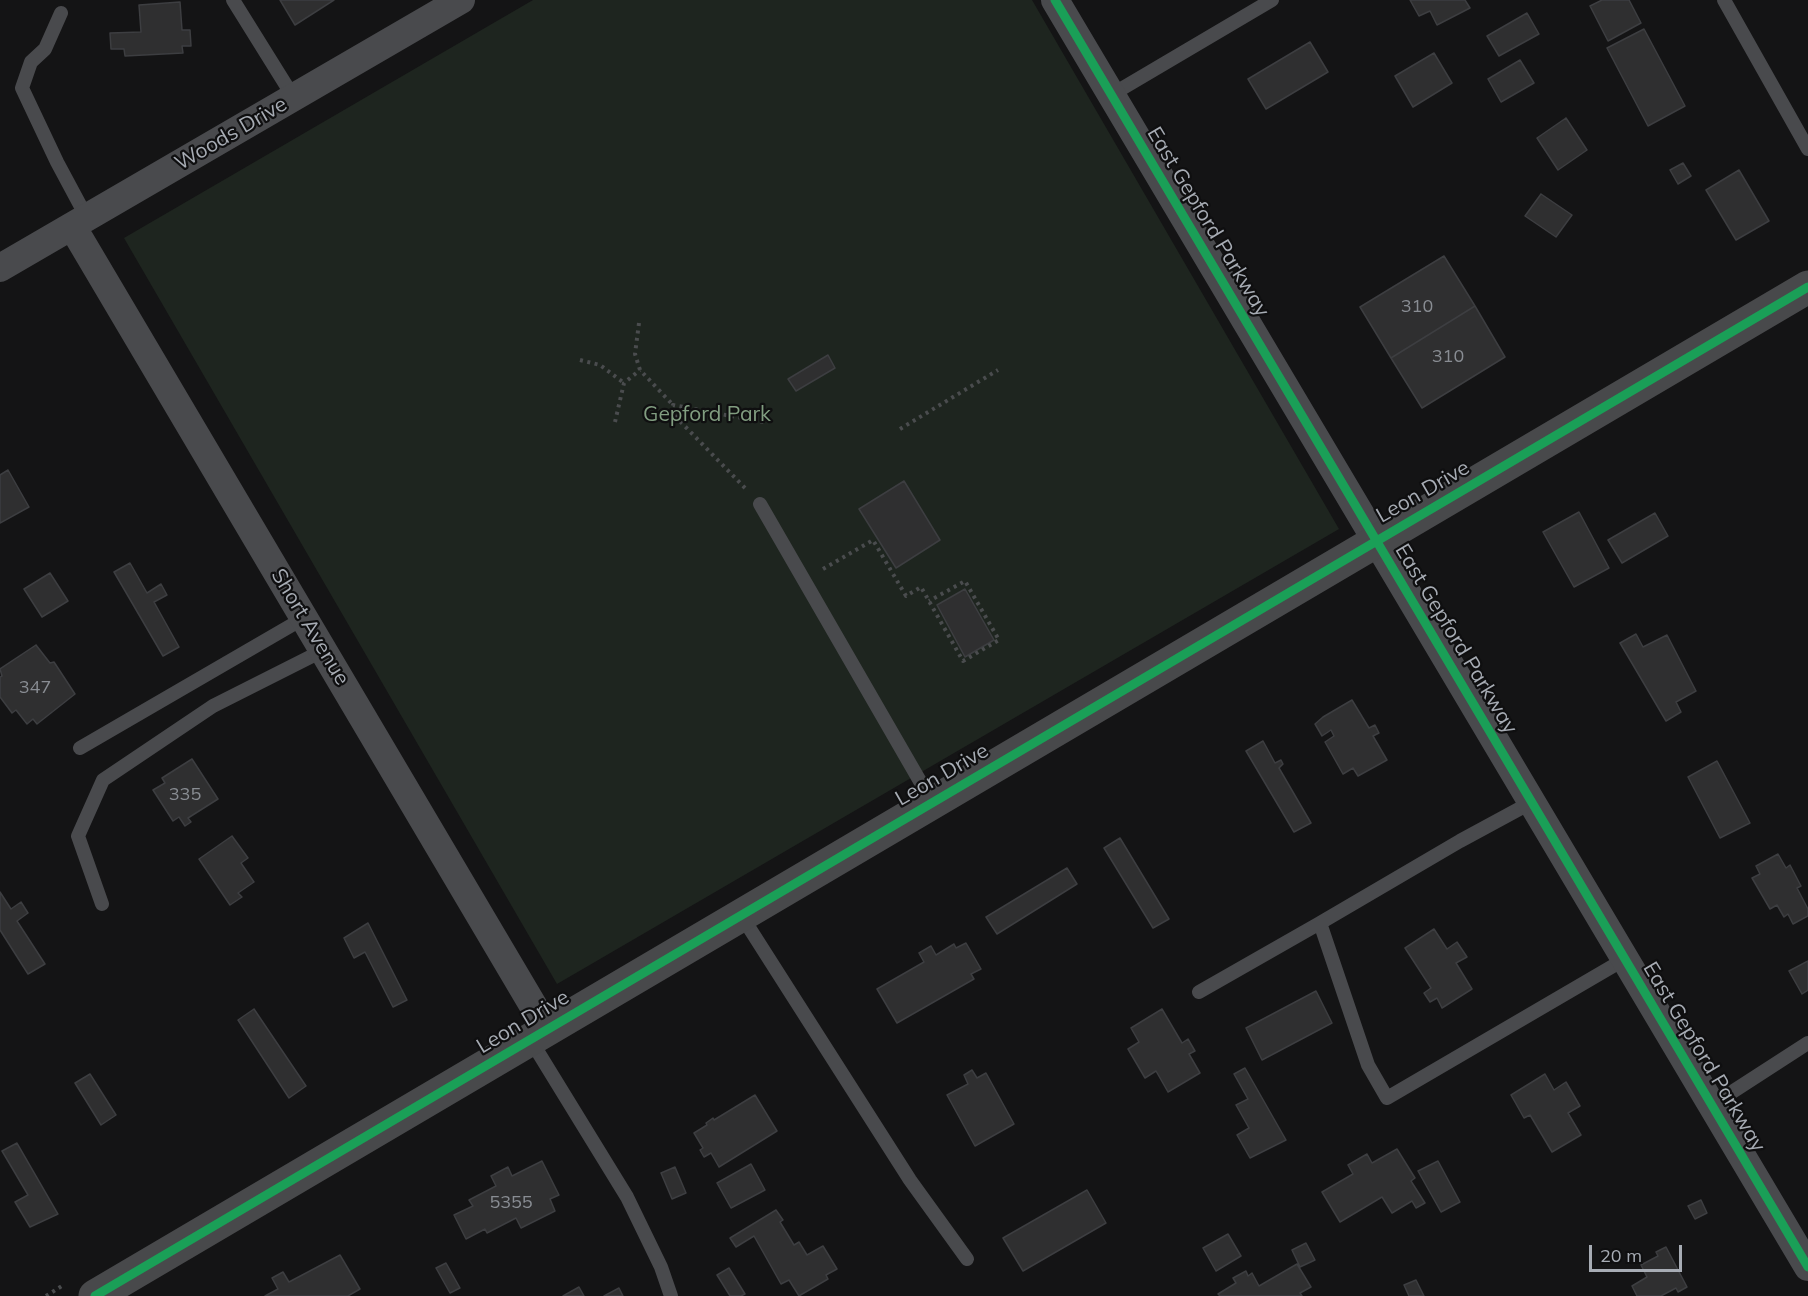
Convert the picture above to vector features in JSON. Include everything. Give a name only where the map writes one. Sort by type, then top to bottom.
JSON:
[{"type":"street","name":"Woods Drive","points":[[0,268],[461,0]]},
{"type":"street","name":"East Gepford Parkway","points":[[1055,0],[1808,1267]]},
{"type":"street","name":"Short Avenue","points":[[80,222],[539,1034]]},
{"type":"street","name":"Leon Drive","points":[[95,1296],[1808,287]]},
{"type":"lane","points":[[233,0],[294,98]]},
{"type":"lane","points":[[1111,95],[1272,0]]},
{"type":"lane","points":[[1724,0],[1808,149]]},
{"type":"lane","points":[[61,13],[45,49],[31,62],[22,88],[57,162],[80,222]]},
{"type":"lane","points":[[760,504],[932,802]]},
{"type":"lane","points":[[80,748],[304,618]]},
{"type":"lane","points":[[102,904],[78,836],[103,780],[213,706],[324,650]]},
{"type":"lane","points":[[1199,992],[1460,841],[1532,802]]},
{"type":"lane","points":[[741,915],[910,1180],[967,1259]]},
{"type":"lane","points":[[1320,923],[1368,1065],[1387,1098],[1625,959]]},
{"type":"lane","points":[[539,1034],[627,1197],[661,1267],[671,1296]]},
{"type":"lane","points":[[1712,1105],[1808,1043]]},
{"type":"path","points":[[639,323],[634,354],[640,370],[673,405],[768,423]]},
{"type":"path","points":[[580,360],[600,365],[624,383]]},
{"type":"path","points":[[615,422],[624,383],[640,370]]},
{"type":"path","points":[[900,429],[998,370]]},
{"type":"path","points":[[673,405],[671,412],[760,504]]},
{"type":"path","points":[[804,580],[873,540],[906,596],[921,587],[963,661],[999,640],[965,581],[929,601]]},
{"type":"green space","name":"Gepford Park","points":[[533,0],[1032,0],[1339,529],[557,984],[124,238]]},
{"type":"building","points":[[280,0],[334,0],[295,25]]},
{"type":"building","points":[[1410,0],[1465,0],[1470,8],[1437,25],[1430,11],[1419,16]]},
{"type":"building","points":[[1602,0],[1629,0],[1641,23],[1608,41],[1590,6]]},
{"type":"building","points":[[180,2],[182,30],[190,30],[191,46],[182,46],[183,53],[125,56],[124,49],[111,49],[110,33],[141,32],[139,5]]},
{"type":"building","points":[[1527,13],[1539,34],[1499,56],[1487,36]]},
{"type":"building","points":[[1644,29],[1685,106],[1648,126],[1607,48]]},
{"type":"building","points":[[1310,42],[1328,72],[1266,109],[1248,79]]},
{"type":"building","points":[[1434,53],[1452,83],[1413,107],[1395,76]]},
{"type":"building","points":[[1520,60],[1534,83],[1501,102],[1488,79]]},
{"type":"building","points":[[1566,118],[1587,150],[1558,170],[1537,138]]},
{"type":"building","points":[[1683,163],[1691,176],[1678,184],[1670,170]]},
{"type":"building","points":[[1739,170],[1769,221],[1736,240],[1706,190]]},
{"type":"building","points":[[1541,194],[1572,215],[1556,237],[1525,216]]},
{"type":"building","points":[[1444,256],[1475,306],[1391,358],[1360,307]]},
{"type":"building","points":[[1475,306],[1505,357],[1422,408],[1391,358]]},
{"type":"building","points":[[828,355],[835,368],[796,391],[788,379]]},
{"type":"building","points":[[8,470],[29,507],[0,523],[0,475]]},
{"type":"building","points":[[904,481],[940,540],[896,568],[859,509]]},
{"type":"building","points":[[1579,512],[1609,568],[1574,587],[1543,532]]},
{"type":"building","points":[[1655,513],[1668,536],[1622,563],[1608,540]]},
{"type":"building","points":[[130,563],[147,593],[161,584],[167,595],[154,602],[179,647],[163,656],[114,572]]},
{"type":"building","points":[[50,573],[68,601],[42,617],[24,589]]},
{"type":"building","points":[[965,589],[994,640],[965,657],[937,605]]},
{"type":"building","points":[[1636,634],[1643,647],[1667,635],[1696,691],[1676,702],[1681,712],[1666,721],[1620,643]]},
{"type":"building","points":[[36,645],[50,663],[54,662],[75,694],[37,724],[33,719],[27,724],[16,710],[12,713],[0,697],[0,677],[2,676],[0,669]]},
{"type":"building","points":[[1352,700],[1369,728],[1375,725],[1379,733],[1373,736],[1387,760],[1358,776],[1353,768],[1343,774],[1325,742],[1334,736],[1331,730],[1322,736],[1315,724]]},
{"type":"building","points":[[1263,741],[1275,763],[1281,760],[1283,764],[1279,768],[1311,823],[1294,832],[1246,751]]},
{"type":"building","points":[[192,759],[218,799],[188,818],[191,822],[185,826],[179,817],[173,821],[153,790],[165,783],[162,778]]},
{"type":"building","points":[[1717,761],[1750,823],[1720,838],[1688,777]]},
{"type":"building","points":[[232,836],[248,858],[241,863],[254,882],[238,893],[242,897],[230,905],[199,859]]},
{"type":"building","points":[[1120,838],[1169,919],[1153,928],[1104,848]]},
{"type":"building","points":[[1778,854],[1786,868],[1790,865],[1801,886],[1797,888],[1808,909],[1808,916],[1793,924],[1788,914],[1784,917],[1777,905],[1770,909],[1752,878],[1760,874],[1756,866]]},
{"type":"building","points":[[1067,868],[1077,884],[997,934],[986,917]]},
{"type":"building","points":[[0,892],[11,909],[21,902],[28,913],[17,921],[45,964],[28,974],[0,930]]},
{"type":"building","points":[[368,923],[407,1000],[393,1007],[365,952],[354,958],[344,938]]},
{"type":"building","points":[[1434,929],[1447,949],[1457,942],[1467,957],[1456,963],[1472,989],[1442,1008],[1437,998],[1430,1002],[1424,993],[1431,988],[1405,948]]},
{"type":"building","points":[[966,943],[981,969],[971,974],[974,979],[897,1023],[877,989],[924,962],[919,953],[931,946],[936,955],[954,944],[956,948]]},
{"type":"building","points":[[1808,961],[1808,990],[1802,994],[1789,971]]},
{"type":"building","points":[[1316,991],[1332,1023],[1262,1060],[1246,1028]]},
{"type":"building","points":[[254,1009],[306,1086],[289,1098],[238,1020]]},
{"type":"building","points":[[1162,1009],[1182,1043],[1188,1039],[1195,1051],[1189,1054],[1200,1073],[1168,1092],[1156,1071],[1145,1078],[1128,1049],[1139,1042],[1131,1028]]},
{"type":"building","points":[[1245,1068],[1286,1140],[1250,1158],[1237,1135],[1249,1128],[1236,1105],[1248,1099],[1234,1074]]},
{"type":"building","points":[[972,1070],[977,1078],[986,1073],[1014,1124],[975,1146],[947,1095],[968,1084],[964,1075]]},
{"type":"building","points":[[90,1074],[116,1115],[101,1125],[75,1083]]},
{"type":"building","points":[[1545,1074],[1554,1090],[1566,1082],[1580,1106],[1568,1113],[1581,1135],[1552,1152],[1530,1115],[1524,1118],[1511,1095]]},
{"type":"building","points":[[755,1095],[777,1131],[719,1167],[711,1153],[704,1157],[700,1150],[703,1148],[694,1133],[713,1118],[714,1120]]},
{"type":"building","points":[[17,1143],[58,1214],[30,1227],[15,1202],[28,1195],[2,1151]]},
{"type":"building","points":[[1397,1149],[1415,1178],[1411,1181],[1425,1203],[1416,1208],[1412,1201],[1392,1213],[1382,1197],[1340,1222],[1322,1192],[1353,1174],[1348,1165],[1367,1154],[1372,1163]]},
{"type":"building","points":[[542,1161],[559,1195],[550,1199],[555,1211],[521,1228],[516,1218],[487,1233],[485,1229],[466,1239],[454,1215],[473,1206],[469,1200],[496,1186],[491,1176],[508,1167],[512,1176]]},
{"type":"building","points":[[1438,1161],[1460,1202],[1441,1212],[1418,1171]]},
{"type":"building","points":[[751,1164],[765,1190],[731,1208],[717,1183]]},
{"type":"building","points":[[675,1167],[686,1193],[672,1199],[661,1173]]},
{"type":"building","points":[[1087,1190],[1106,1223],[1023,1271],[1003,1238]]},
{"type":"building","points":[[1701,1200],[1707,1213],[1695,1219],[1688,1206]]},
{"type":"building","points":[[776,1210],[783,1220],[780,1222],[794,1245],[799,1242],[807,1255],[823,1246],[837,1269],[826,1275],[828,1279],[799,1296],[789,1280],[781,1284],[754,1236],[736,1247],[730,1238]]},
{"type":"building","points":[[1228,1234],[1241,1256],[1216,1271],[1203,1248]]},
{"type":"building","points":[[1306,1243],[1315,1260],[1300,1267],[1292,1250]]},
{"type":"building","points":[[1666,1247],[1687,1287],[1678,1292],[1676,1288],[1661,1296],[1637,1296],[1632,1286],[1647,1277],[1641,1265],[1658,1256],[1656,1252]]},
{"type":"building","points":[[340,1255],[360,1289],[348,1296],[265,1296],[278,1289],[272,1278],[283,1272],[289,1282]]},
{"type":"building","points":[[446,1263],[460,1288],[450,1293],[436,1268]]},
{"type":"building","points":[[1297,1264],[1311,1287],[1300,1293],[1302,1296],[1220,1296],[1218,1294],[1236,1283],[1233,1278],[1246,1271],[1248,1276],[1252,1273],[1259,1286]]},
{"type":"building","points":[[729,1268],[745,1294],[730,1296],[717,1275]]},
{"type":"building","points":[[1416,1280],[1424,1296],[1409,1296],[1404,1285]]},
{"type":"building","points":[[579,1287],[584,1296],[563,1296]]},
{"type":"building","points":[[619,1288],[623,1296],[604,1296]]},
{"type":"cycle path","points":[[1055,0],[1808,1267]]},
{"type":"cycle path","points":[[95,1296],[1808,287]]}]
